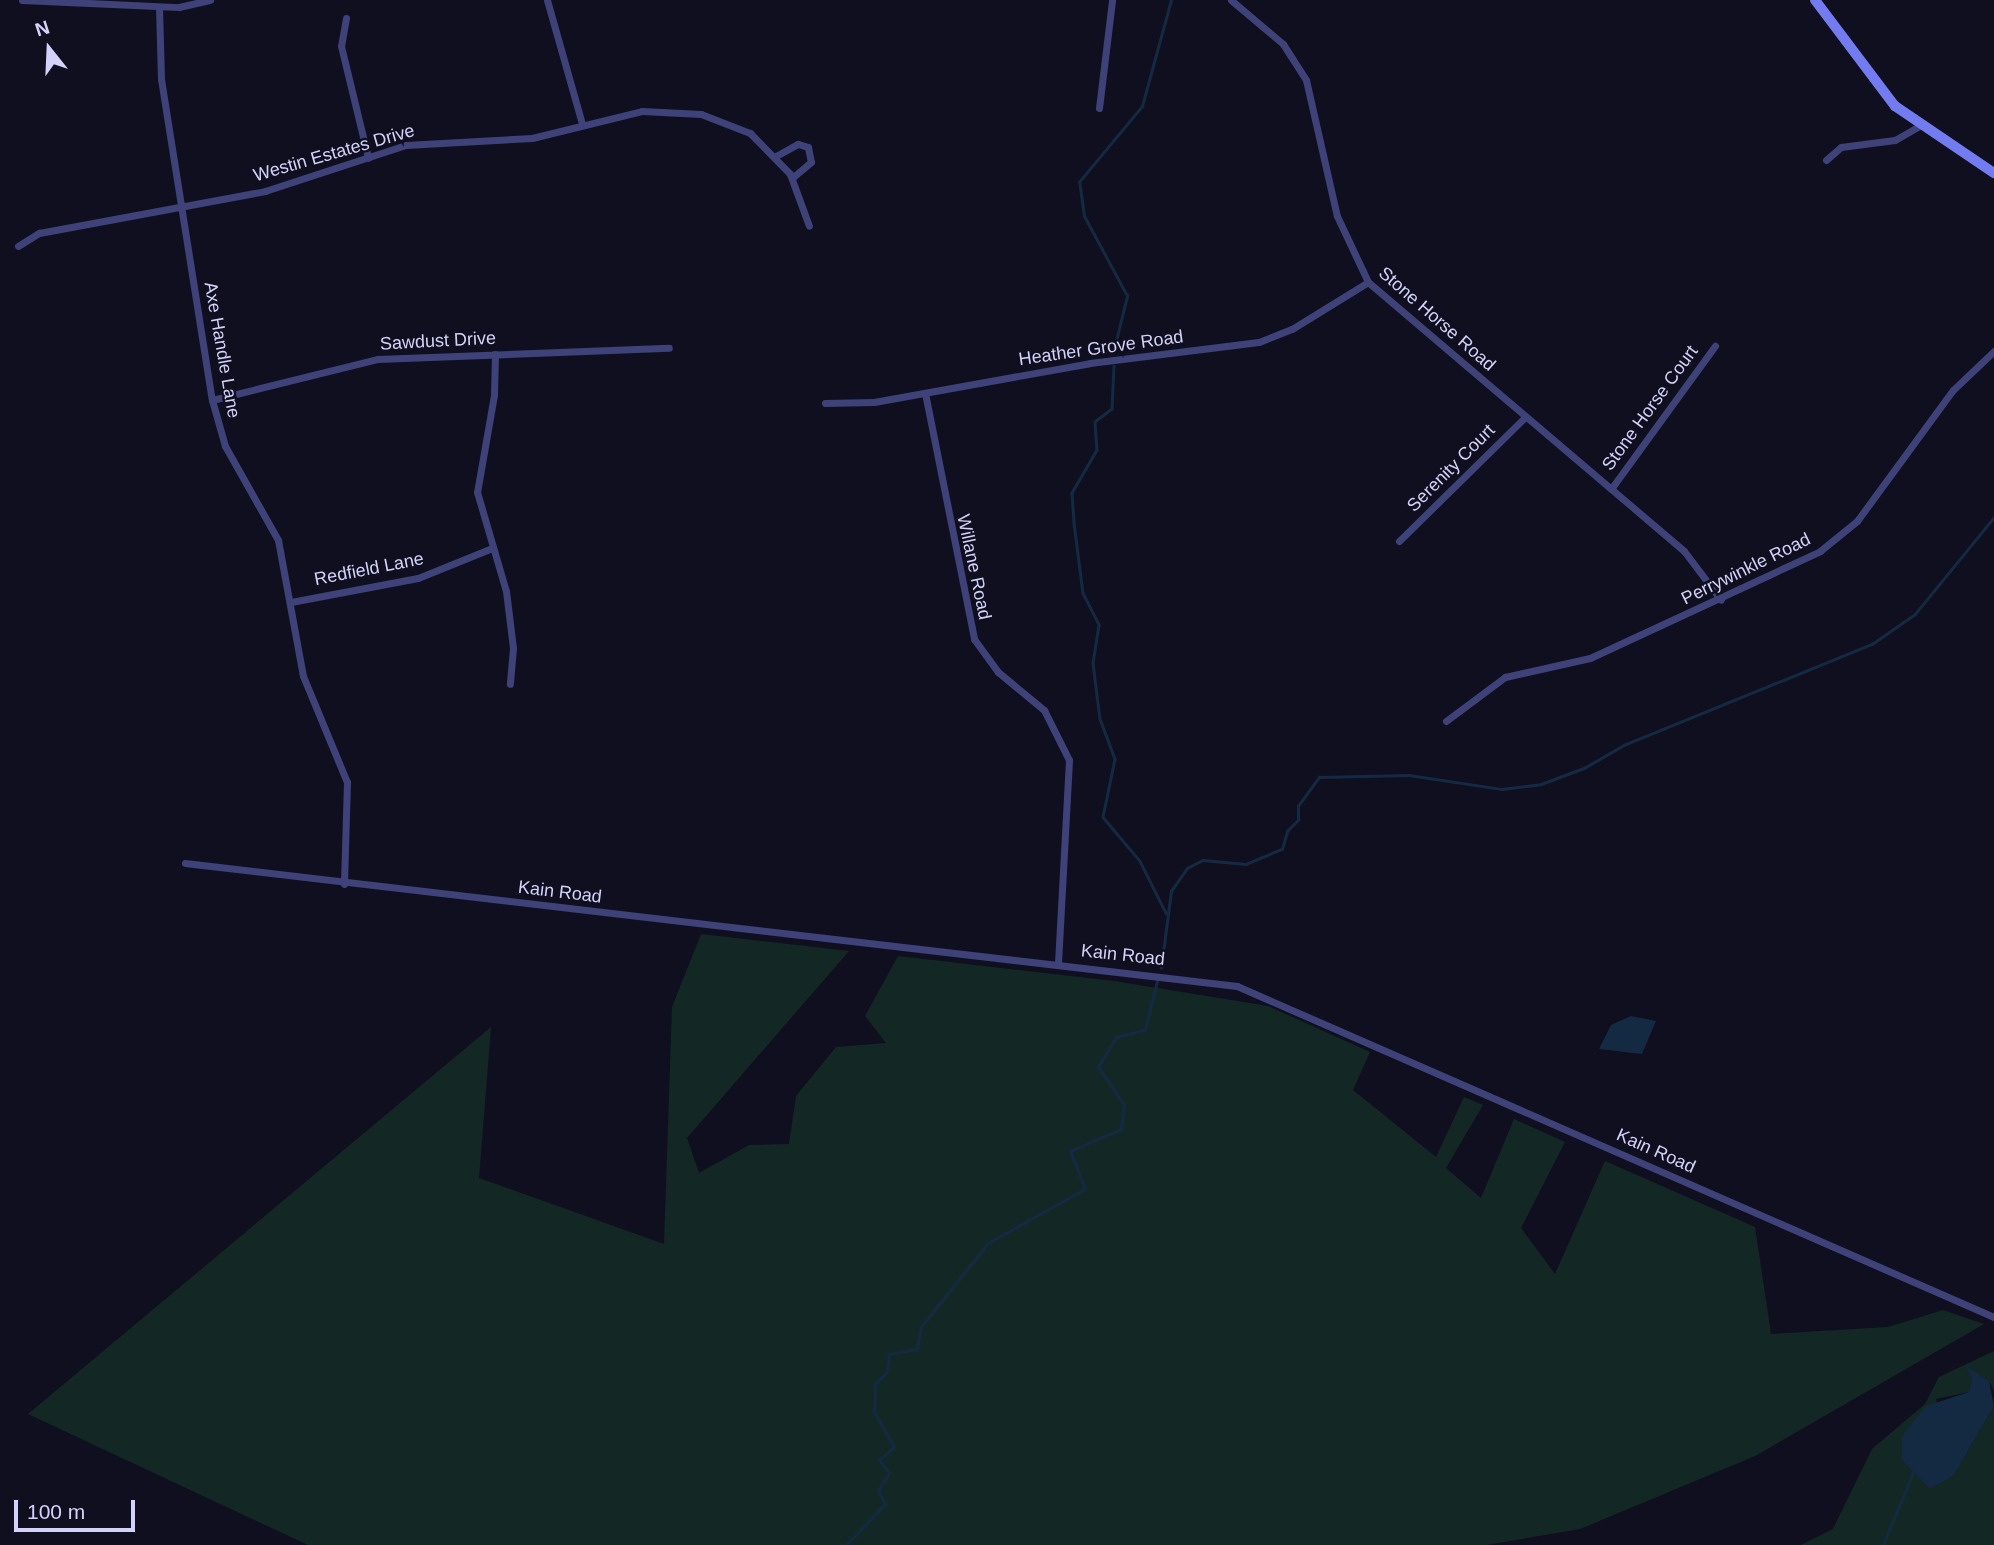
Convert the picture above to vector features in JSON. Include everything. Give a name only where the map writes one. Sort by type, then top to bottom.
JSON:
[{"type":"main road","points":[[1815,0],[1871,79],[1920,126],[1994,173]]},
{"type":"street","points":[[22,0],[159,6],[210,0]]},
{"type":"street","points":[[547,0],[582,124]]},
{"type":"street","points":[[1099,108],[1112,0]]},
{"type":"street","name":"Stone Horse Road","points":[[1231,0],[1283,44],[1306,80],[1337,216],[1368,282],[1692,558],[1721,600]]},
{"type":"street","name":"Axe Handle Lane","points":[[159,6],[159,61],[212,400],[225,446],[278,540],[303,676],[349,789],[344,884]]},
{"type":"street","points":[[346,18],[341,46],[368,158]]},
{"type":"street","name":"Westin Estates Drive","points":[[18,246],[39,233],[265,191],[423,142],[532,138],[642,111],[701,114],[750,133],[776,156],[792,178],[809,226]]},
{"type":"street","points":[[1826,160],[1841,147],[1895,139],[1920,126]]},
{"type":"street","points":[[776,156],[798,144],[808,147],[811,162],[792,178]]},
{"type":"street","name":"Heather Grove Road","points":[[825,402],[853,405],[1090,363],[1259,342],[1312,318],[1368,282]]},
{"type":"street","name":"Stone Horse Court","points":[[1611,489],[1715,346]]},
{"type":"street","name":"Sawdust Drive","points":[[212,400],[355,363],[495,354],[669,348]]},
{"type":"street","name":"Perrywinkle Road","points":[[1446,721],[1513,673],[1590,658],[1804,561],[1850,527],[1952,390],[1994,351]]},
{"type":"street","points":[[495,354],[494,395],[477,492],[512,627],[510,684]]},
{"type":"street","name":"Willane Road","points":[[925,393],[974,639],[998,672],[1044,710],[1069,760],[1058,964]]},
{"type":"street","name":"Serenity Court","points":[[1399,541],[1525,417]]},
{"type":"street","name":"Redfield Lane","points":[[290,602],[416,579],[492,548]]},
{"type":"street","name":"Kain Road","points":[[185,863],[344,884],[1191,978],[1247,990],[1994,1317]]},
{"type":"green space","points":[[701,934],[849,951],[687,1138],[699,1173],[749,1145],[789,1144],[796,1096],[836,1047],[886,1043],[865,1016],[898,956],[1114,981],[1268,1006],[1370,1052],[1353,1090],[1436,1157],[1464,1097],[1483,1105],[1446,1168],[1481,1198],[1514,1119],[1565,1142],[1521,1228],[1555,1274],[1605,1161],[1755,1227],[1771,1334],[1888,1327],[1943,1310],[1984,1324],[1755,1456],[1580,1529],[1486,1545],[308,1545],[28,1414],[491,1027],[479,1178],[664,1244],[672,1007]]},
{"type":"green space","points":[[1994,1351],[1994,1391],[1989,1381],[1966,1366],[1972,1378],[1969,1392],[1936,1399],[1954,1475],[1994,1406],[1994,1545],[1801,1545],[1833,1529],[1872,1449],[1925,1404],[1939,1377]]},
{"type":"water","points":[[1631,1016],[1656,1021],[1642,1054],[1599,1049],[1611,1025]]},
{"type":"water","points":[[1965,1365],[1989,1381],[1994,1406],[1954,1475],[1930,1489],[1902,1460],[1902,1436],[1926,1406],[1969,1392],[1972,1378]]},
{"type":"waterway","points":[[1113,353],[1127,296],[1084,216],[1079,182],[1142,106],[1171,0]]},
{"type":"waterway","points":[[1114,366],[1112,409],[1095,422],[1097,450],[1072,493],[1074,523],[1083,593],[1099,625],[1093,663],[1100,719],[1115,759],[1103,817],[1140,861],[1166,913]]},
{"type":"waterway","points":[[1161,968],[1171,891],[1187,868],[1203,860],[1246,864],[1282,849],[1287,831],[1298,820],[1298,806],[1319,777],[1409,775],[1502,789],[1541,784],[1584,768],[1624,745],[1872,644],[1915,614],[1994,517]]},
{"type":"waterway","points":[[846,1545],[885,1504],[878,1491],[889,1473],[879,1460],[894,1447],[874,1413],[875,1384],[887,1372],[889,1354],[917,1349],[921,1327],[988,1243],[1085,1189],[1070,1151],[1121,1129],[1124,1105],[1098,1067],[1116,1037],[1145,1030],[1157,981]]},
{"type":"waterway","points":[[1883,1545],[1913,1473]]}]
